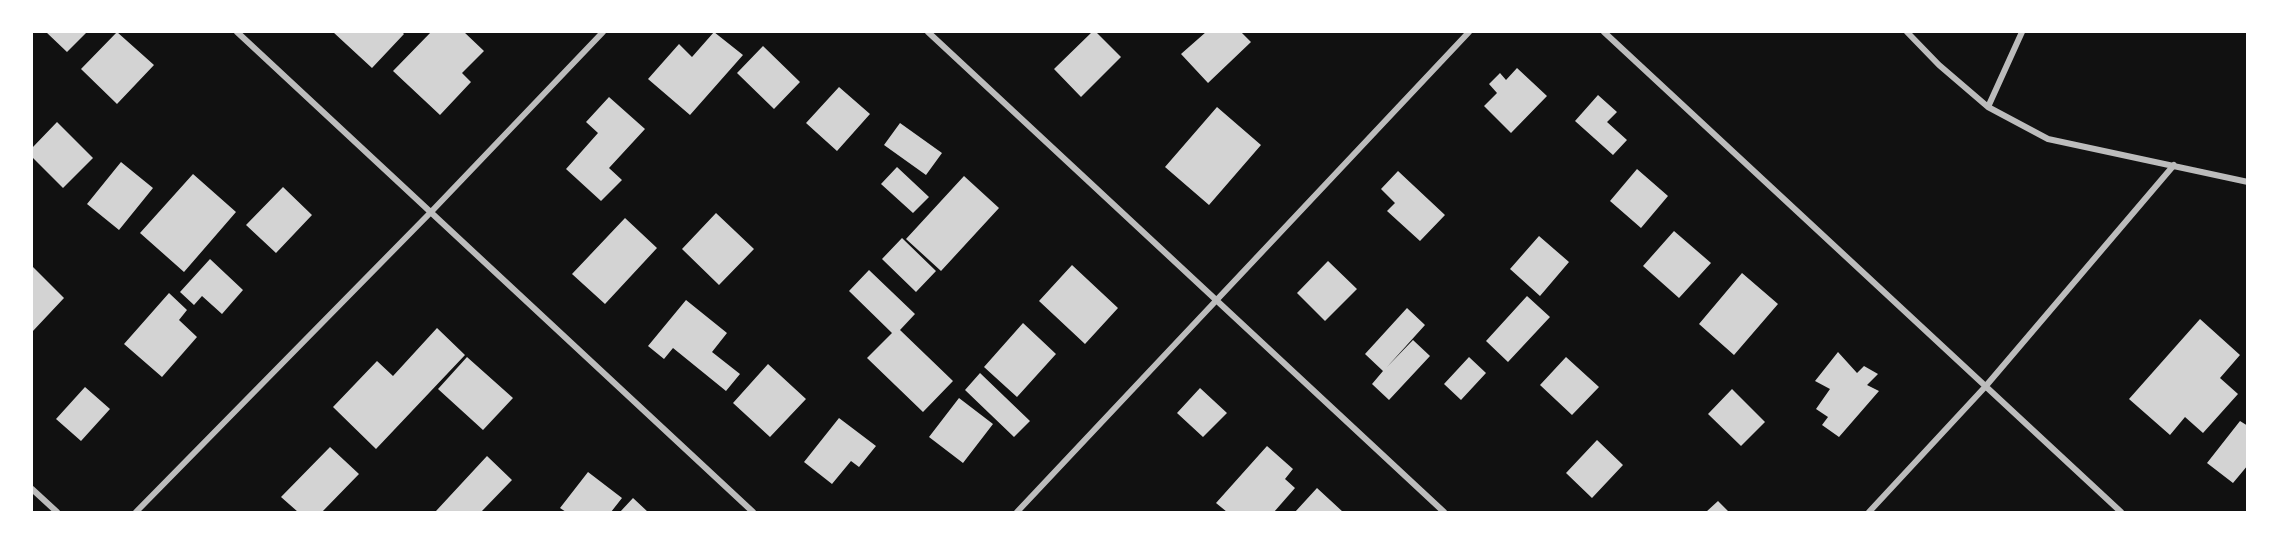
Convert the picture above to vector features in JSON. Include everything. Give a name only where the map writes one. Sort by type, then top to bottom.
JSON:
[{"type":"street","points":[[237,32],[753,513]]},
{"type":"street","points":[[136,513],[431,212],[603,32]]},
{"type":"street","points":[[928,32],[1444,513]]},
{"type":"street","points":[[1017,513],[1470,32]]},
{"type":"street","points":[[1604,32],[2121,513]]},
{"type":"street","points":[[1907,32],[1939,65],[1988,107],[2048,139],[2247,182]]},
{"type":"street","points":[[1988,107],[2022,32]]},
{"type":"street","points":[[1869,513],[1985,387],[2174,165]]},
{"type":"street","points":[[32,489],[57,513]]},
{"type":"building","points":[[46,32],[87,32],[67,52]]},
{"type":"building","points":[[117,32],[154,65],[117,104],[81,69]]},
{"type":"building","points":[[333,32],[402,32],[404,34],[372,68]]},
{"type":"building","points":[[431,32],[464,32],[484,51],[462,73],[471,82],[440,115],[393,71]]},
{"type":"building","points":[[714,32],[743,55],[690,115],[648,79],[679,44],[692,57]]},
{"type":"building","points":[[1092,32],[1096,32],[1121,57],[1081,97],[1054,69]]},
{"type":"building","points":[[1206,32],[1241,32],[1251,42],[1208,83],[1181,54]]},
{"type":"building","points":[[763,46],[800,82],[774,109],[737,73]]},
{"type":"building","points":[[1517,68],[1547,96],[1511,133],[1484,106],[1497,93],[1489,84],[1500,73],[1506,80]]},
{"type":"building","points":[[839,87],[870,114],[837,151],[806,123]]},
{"type":"building","points":[[1598,95],[1617,112],[1607,122],[1627,140],[1613,155],[1575,121]]},
{"type":"building","points":[[609,97],[645,129],[609,168],[622,180],[601,201],[566,169],[598,133],[586,122]]},
{"type":"building","points":[[1217,107],[1261,145],[1209,205],[1165,167]]},
{"type":"building","points":[[57,122],[93,158],[63,188],[32,157],[32,148]]},
{"type":"building","points":[[900,123],[942,153],[926,175],[884,145]]},
{"type":"building","points":[[121,162],[153,188],[119,230],[87,204]]},
{"type":"building","points":[[897,167],[929,197],[913,213],[881,184]]},
{"type":"building","points":[[1637,169],[1668,196],[1641,228],[1610,201]]},
{"type":"building","points":[[1398,171],[1445,215],[1420,241],[1387,211],[1395,203],[1381,189]]},
{"type":"building","points":[[193,174],[236,212],[184,272],[140,233]]},
{"type":"building","points":[[964,176],[999,208],[941,271],[906,239]]},
{"type":"building","points":[[283,187],[312,215],[276,253],[246,225]]},
{"type":"building","points":[[716,213],[754,249],[719,285],[682,249]]},
{"type":"building","points":[[625,218],[657,248],[605,304],[572,274]]},
{"type":"building","points":[[1674,231],[1711,263],[1679,298],[1643,266]]},
{"type":"building","points":[[1539,236],[1569,262],[1540,296],[1510,269]]},
{"type":"building","points":[[902,238],[936,271],[916,292],[882,259]]},
{"type":"building","points":[[210,259],[243,290],[222,314],[202,296],[194,305],[180,292]]},
{"type":"building","points":[[1328,261],[1357,289],[1325,321],[1297,293]]},
{"type":"building","points":[[1072,265],[1118,308],[1085,344],[1039,301]]},
{"type":"building","points":[[32,266],[64,298],[32,332]]},
{"type":"building","points":[[869,270],[915,314],[900,330],[953,381],[923,412],[867,358],[892,333],[849,291]]},
{"type":"building","points":[[1742,273],[1778,304],[1734,355],[1699,324]]},
{"type":"building","points":[[169,293],[187,310],[179,320],[197,337],[162,377],[124,344]]},
{"type":"building","points":[[1527,296],[1550,317],[1508,362],[1486,341]]},
{"type":"building","points":[[686,300],[727,333],[712,352],[740,374],[726,391],[673,348],[664,359],[648,346]]},
{"type":"building","points":[[1407,308],[1425,325],[1387,367],[1413,340],[1430,356],[1389,400],[1372,384],[1383,371],[1365,354]]},
{"type":"building","points":[[2200,319],[2240,355],[2220,378],[2238,394],[2203,433],[2185,417],[2170,435],[2129,399]]},
{"type":"building","points":[[1023,323],[1056,354],[1017,397],[984,367]]},
{"type":"building","points":[[437,328],[465,355],[376,449],[333,407],[377,361],[393,376]]},
{"type":"building","points":[[1838,352],[1857,373],[1864,366],[1878,374],[1867,385],[1879,391],[1839,437],[1822,425],[1828,417],[1816,409],[1830,389],[1815,381]]},
{"type":"building","points":[[467,357],[513,398],[483,430],[438,389]]},
{"type":"building","points":[[1469,357],[1486,373],[1461,400],[1444,384]]},
{"type":"building","points":[[1566,357],[1599,387],[1572,415],[1540,385]]},
{"type":"building","points":[[768,364],[806,399],[770,437],[733,403]]},
{"type":"building","points":[[980,373],[1030,421],[1014,437],[965,390]]},
{"type":"building","points":[[85,387],[110,409],[81,441],[56,419]]},
{"type":"building","points":[[1200,388],[1227,413],[1203,437],[1177,413]]},
{"type":"building","points":[[1732,389],[1765,422],[1741,446],[1708,414]]},
{"type":"building","points":[[959,398],[993,424],[963,463],[929,437]]},
{"type":"building","points":[[839,418],[876,446],[859,467],[851,461],[832,484],[804,462]]},
{"type":"building","points":[[2240,421],[2248,426],[2248,465],[2233,483],[2207,463]]},
{"type":"building","points":[[1597,440],[1623,465],[1592,498],[1566,473]]},
{"type":"building","points":[[1267,446],[1293,469],[1285,479],[1295,488],[1274,512],[1227,512],[1216,503]]},
{"type":"building","points":[[330,447],[359,474],[322,512],[298,512],[281,497]]},
{"type":"building","points":[[487,456],[512,480],[481,512],[436,511]]},
{"type":"building","points":[[588,472],[622,498],[611,512],[566,512],[560,508]]},
{"type":"building","points":[[1317,488],[1343,512],[1295,512]]},
{"type":"building","points":[[633,498],[648,512],[620,512]]},
{"type":"building","points":[[1718,501],[1729,512],[1706,512]]}]
